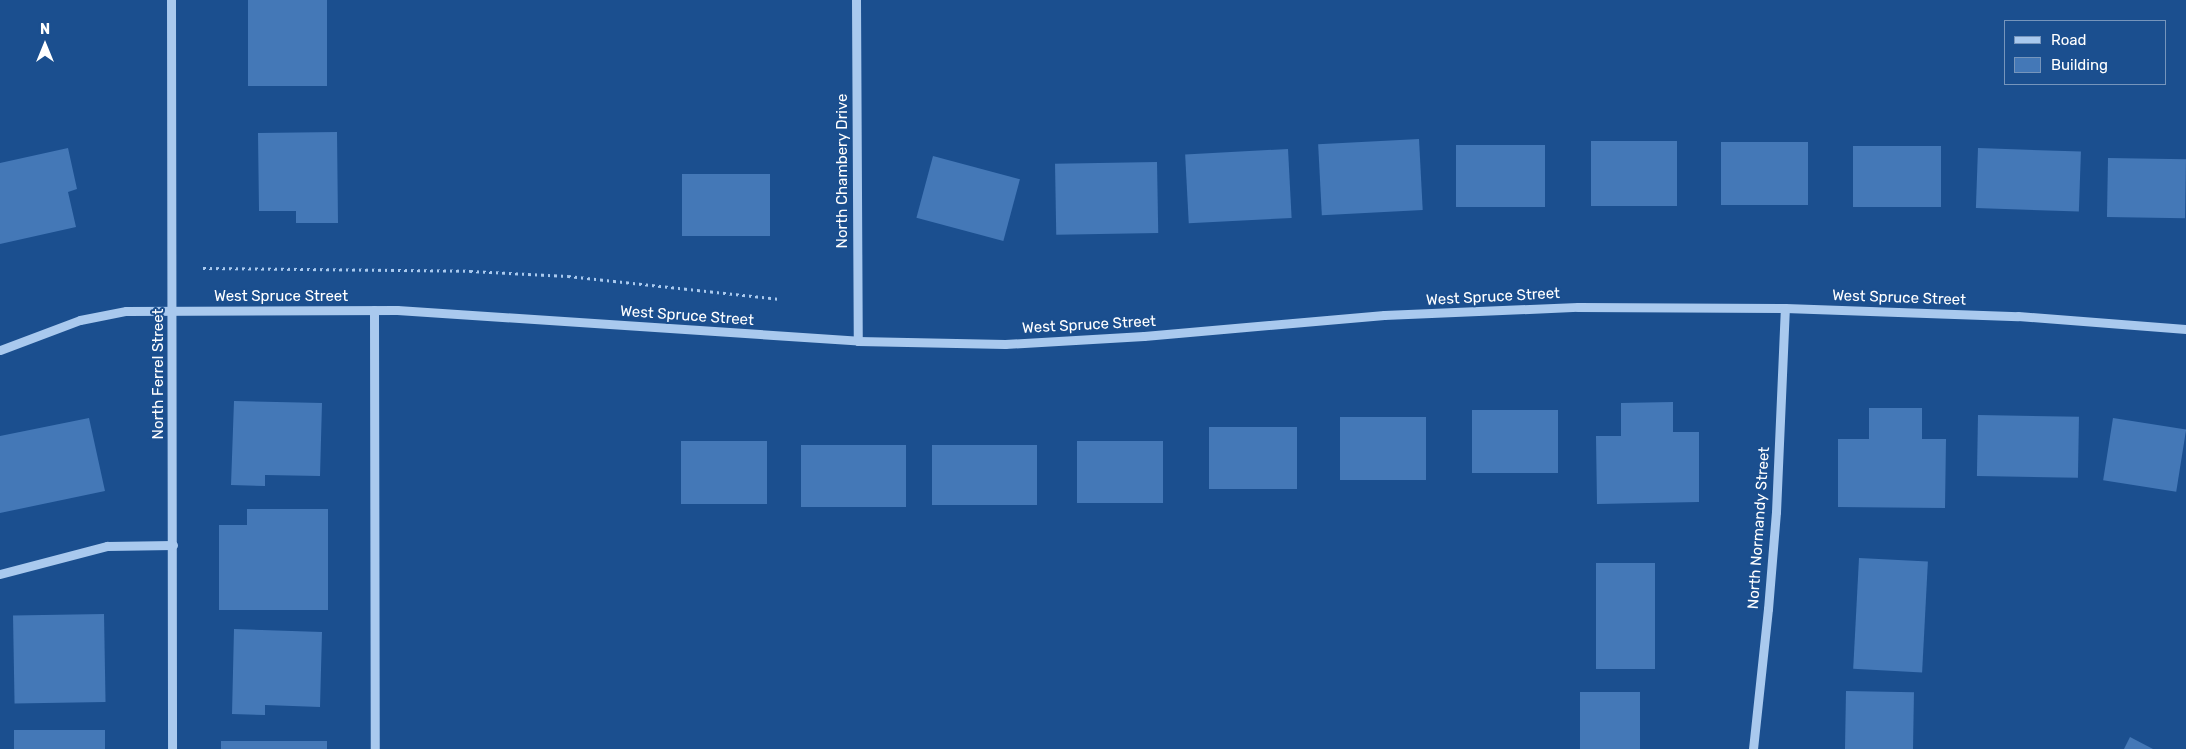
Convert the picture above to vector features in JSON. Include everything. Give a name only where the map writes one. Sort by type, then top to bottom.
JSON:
[{"type":"street","name":"North Ferrel Street","points":[[171,0],[173,311],[172,749]]},
{"type":"street","name":"North Chambery Drive","points":[[856,0],[858,341]]},
{"type":"street","name":"West Spruce Street","points":[[0,350],[80,320],[126,311],[374,310],[858,341],[1005,344],[1144,336],[1384,316],[1578,306],[1785,308],[2018,316],[2186,329]]},
{"type":"street","name":"North Normandy Street","points":[[1752,749],[1768,609],[1776,512],[1785,308]]},
{"type":"street","points":[[374,310],[375,749]]},
{"type":"street","points":[[0,574],[107,546],[173,545]]},
{"type":"path","points":[[202,268],[470,271],[568,276],[780,299]]},
{"type":"building","points":[[248,0],[327,0],[327,86],[248,86]]},
{"type":"building","points":[[337,132],[338,223],[296,223],[296,211],[259,211],[258,133]]},
{"type":"building","points":[[1419,139],[1423,210],[1322,215],[1318,144]]},
{"type":"building","points":[[1591,141],[1677,141],[1677,206],[1591,206]]},
{"type":"building","points":[[1721,142],[1808,142],[1808,205],[1721,205]]},
{"type":"building","points":[[1456,145],[1545,145],[1545,207],[1456,207]]},
{"type":"building","points":[[1853,146],[1941,146],[1941,207],[1853,207]]},
{"type":"building","points":[[68,148],[77,189],[68,192],[76,227],[0,244],[0,163]]},
{"type":"building","points":[[1978,148],[2081,152],[2079,212],[1976,208]]},
{"type":"building","points":[[1288,149],[1292,218],[1189,223],[1185,154]]},
{"type":"building","points":[[933,156],[1020,179],[1003,241],[916,218]]},
{"type":"building","points":[[2108,158],[2186,159],[2185,218],[2107,217]]},
{"type":"building","points":[[1157,162],[1158,233],[1056,235],[1055,164]]},
{"type":"building","points":[[682,174],[770,174],[770,236],[682,236]]},
{"type":"building","points":[[234,401],[322,403],[320,476],[265,475],[265,486],[231,485]]},
{"type":"building","points":[[1673,402],[1673,432],[1699,432],[1699,502],[1597,504],[1596,436],[1621,436],[1621,403]]},
{"type":"building","points":[[1869,408],[1922,408],[1922,439],[1946,439],[1945,508],[1838,507],[1838,439],[1869,439]]},
{"type":"building","points":[[1472,410],[1558,410],[1558,473],[1472,473]]},
{"type":"building","points":[[1978,415],[2079,417],[2078,478],[1977,476]]},
{"type":"building","points":[[1340,417],[1426,417],[1426,480],[1340,480]]},
{"type":"building","points":[[89,418],[105,491],[0,513],[0,436]]},
{"type":"building","points":[[2113,418],[2186,430],[2176,492],[2103,480]]},
{"type":"building","points":[[1209,427],[1297,427],[1297,489],[1209,489]]},
{"type":"building","points":[[681,441],[767,441],[767,504],[681,504]]},
{"type":"building","points":[[1077,441],[1163,441],[1163,503],[1077,503]]},
{"type":"building","points":[[801,445],[906,445],[906,507],[801,507]]},
{"type":"building","points":[[932,445],[1037,445],[1037,505],[932,505]]},
{"type":"building","points":[[247,509],[328,509],[328,610],[219,610],[219,525],[247,525]]},
{"type":"building","points":[[1859,558],[1928,562],[1922,672],[1853,669]]},
{"type":"building","points":[[1596,563],[1655,563],[1655,669],[1596,669]]},
{"type":"building","points":[[104,614],[106,702],[15,704],[13,616]]},
{"type":"building","points":[[234,629],[322,632],[320,707],[265,705],[265,715],[232,714]]},
{"type":"building","points":[[1846,691],[1914,692],[1913,749],[1845,749]]},
{"type":"building","points":[[1580,692],[1640,692],[1640,749],[1580,749]]},
{"type":"building","points":[[14,730],[105,730],[105,749],[14,749]]},
{"type":"building","points":[[2130,737],[2153,749],[2124,749]]},
{"type":"building","points":[[221,741],[327,741],[327,749],[221,749]]}]
